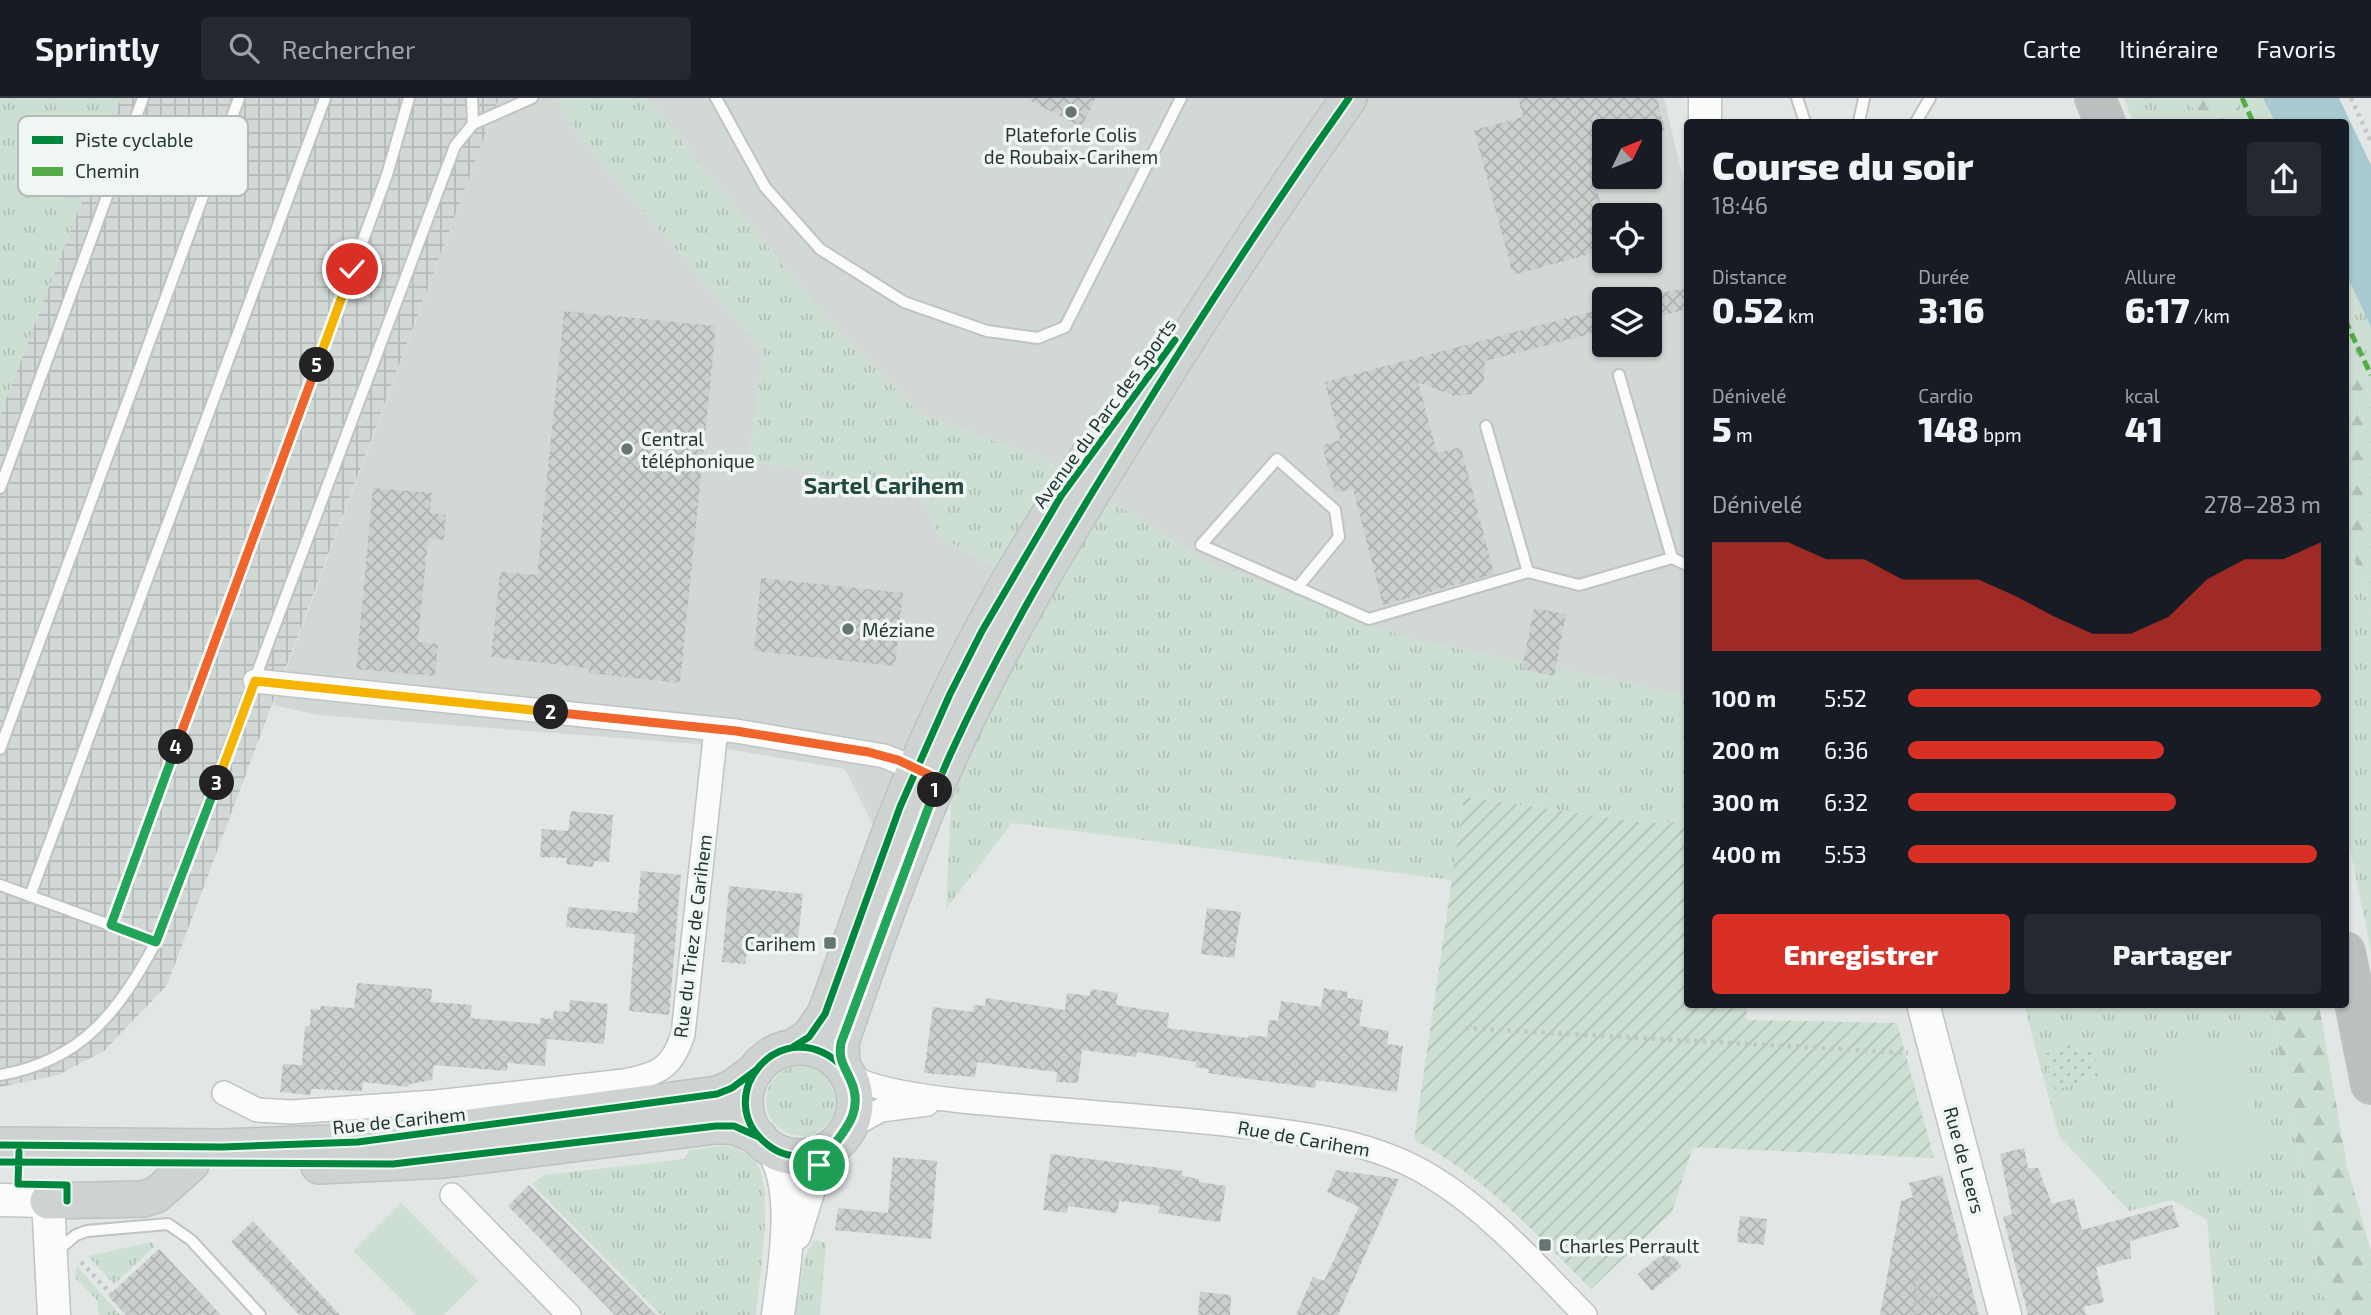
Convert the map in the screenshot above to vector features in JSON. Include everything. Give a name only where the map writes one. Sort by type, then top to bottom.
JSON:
[{"type":"highway","points":[[2095,98],[2104,119]]},
{"type":"highway","points":[[2349,972],[2371,1084]]},
{"type":"main road","name":"Avenue du Parc des Sports","points":[[844,1070],[840,1051],[845,1032],[928,775],[982,631],[1061,496],[1119,413],[1240,257],[1349,98]]},
{"type":"main road","name":"Avenue du Parc des Sports","points":[[793,1047],[809,1037],[825,1014],[877,865],[928,775]]},
{"type":"main road","points":[[793,1047],[820,1050],[844,1070],[855,1097],[854,1113],[840,1137],[807,1156],[789,1155],[765,1143],[749,1121],[746,1104],[748,1086],[756,1070],[768,1057],[793,1047]]},
{"type":"main road","name":"Rue de Carihem","points":[[41,1155],[383,1139],[718,1094],[732,1088],[756,1070]]},
{"type":"main road","name":"Rue de Carihem","points":[[41,1155],[191,1164],[393,1164],[716,1126],[734,1126],[765,1143]]},
{"type":"main road","points":[[0,1146],[41,1155]]},
{"type":"main road","points":[[0,1162],[41,1155]]},
{"type":"main road","points":[[48,1201],[143,1199],[156,1195],[191,1164]]},
{"type":"street","points":[[1705,98],[1705,119]]},
{"type":"street","points":[[255,681],[716,729],[868,752],[928,775]]},
{"type":"street","name":"Rue du Triez de Carihem","points":[[224,1093],[257,1110],[345,1110],[624,1081],[652,1075],[667,1065],[677,1053],[683,1034],[716,729]]},
{"type":"street","name":"Rue de Leers","points":[[1924,1008],[2005,1315]]},
{"type":"street","name":"Rue de Carihem","points":[[844,1070],[876,1088],[965,1102],[1247,1127],[1350,1143],[1379,1152],[1406,1163],[1458,1195],[1585,1315]]},
{"type":"street","name":"Rue de Carihem","points":[[840,1137],[881,1110],[965,1102]]},
{"type":"street","points":[[782,1283],[813,1176],[840,1137]]},
{"type":"street","points":[[765,1143],[783,1174],[786,1197],[778,1315]]},
{"type":"street","points":[[452,1195],[567,1314]]},
{"type":"street","points":[[0,1200],[48,1201],[57,1253],[54,1315]]},
{"type":"lane","points":[[137,116],[144,98]]},
{"type":"lane","points":[[232,116],[239,98]]},
{"type":"lane","points":[[30,896],[325,98]]},
{"type":"lane","points":[[111,925],[387,175],[409,98]]},
{"type":"lane","points":[[472,98],[473,124]]},
{"type":"lane","points":[[0,1075],[29,1070],[79,1045],[129,991],[156,942],[455,146],[473,124],[532,98]]},
{"type":"lane","points":[[716,98],[765,187],[820,249],[904,302],[987,331],[1038,338],[1065,327],[1181,98]]},
{"type":"lane","points":[[1797,98],[1804,119]]},
{"type":"lane","points":[[1859,119],[1864,98]]},
{"type":"lane","points":[[1918,119],[1930,98]]},
{"type":"lane","points":[[0,488],[108,196]]},
{"type":"lane","points":[[0,750],[203,196]]},
{"type":"lane","points":[[1619,375],[1672,558]]},
{"type":"lane","points":[[1486,426],[1528,572]]},
{"type":"lane","points":[[1297,588],[1339,537],[1335,510],[1277,459],[1201,545],[1297,588],[1369,619],[1528,572],[1579,584],[1672,558],[1684,564]]},
{"type":"lane","points":[[0,885],[156,942]]},
{"type":"lane","points":[[57,1253],[87,1231],[168,1224],[191,1240],[260,1315]]},
{"type":"path","points":[[2351,98],[2371,142]]},
{"type":"path","points":[[1465,1028],[1937,1055]]},
{"type":"path","points":[[57,1253],[131,1315]]},
{"type":"path","points":[[1915,1315],[1917,1265]]},
{"type":"path","points":[[1914,1304],[1940,1296]]},
{"type":"shaded area","points":[[121,98],[499,98],[167,985],[104,1051],[58,1075],[0,1087],[0,415],[84,196],[248,196],[248,116],[114,116]]},
{"type":"shaded area","points":[[499,98],[557,98],[576,132],[764,351],[749,459],[921,495],[940,537],[997,568],[876,831],[845,769],[699,744],[318,715],[273,705]]},
{"type":"shaded area","points":[[646,98],[1664,98],[1684,183],[1684,695],[1407,638],[1209,563],[1043,459],[920,414],[822,314]]},
{"type":"green space","points":[[0,98],[121,98],[114,116],[18,116],[18,196],[84,196],[0,415]]},
{"type":"green space","points":[[557,98],[646,98],[822,314],[920,414],[1043,459],[1060,470],[997,568],[940,537],[921,495],[749,459],[764,351],[576,132]]},
{"type":"green space","points":[[2124,98],[2189,98],[2197,119],[2132,119]]},
{"type":"green space","points":[[2189,98],[2233,98],[2244,119],[2197,119]]},
{"type":"green space","points":[[2233,98],[2263,98],[2274,119],[2244,119]]},
{"type":"green space","points":[[2349,280],[2371,327],[2371,397],[2349,350]]},
{"type":"green space","points":[[2349,350],[2371,397],[2371,615],[2349,541]]},
{"type":"green space","points":[[1099,494],[1209,563],[1407,638],[1684,695],[1684,822],[1647,823],[1464,797],[1452,880],[1012,823],[946,909],[952,782]]},
{"type":"green space","points":[[2349,541],[2371,615],[2371,952],[2349,843]]},
{"type":"green space","points":[[1464,797],[1647,823],[1684,822],[1684,1008],[1746,1008],[1747,1020],[1897,1023],[1934,1158],[1693,1147],[1672,1212],[1591,1289],[1486,1188],[1439,1154],[1414,1140]]},
{"type":"green space","points":[[2025,1008],[2272,1008],[2327,1315],[2215,1315],[2207,1220],[2172,1200],[2129,1211],[2059,1136]]},
{"type":"green space","points":[[2272,1008],[2320,1008],[2347,1166],[2371,1251],[2371,1315],[2327,1315]]},
{"type":"green space","points":[[2238,1035],[2267,1159],[2191,1176],[2162,1053]]},
{"type":"green space","points":[[2074,1044],[2077,1050],[2091,1046],[2101,1076],[2055,1090],[2044,1054]]},
{"type":"green space","points":[[801,1066],[820,1072],[830,1082],[836,1101],[830,1120],[820,1130],[801,1136],[782,1130],[772,1120],[766,1101],[772,1082],[782,1072]]},
{"type":"green space","points":[[728,1145],[753,1159],[762,1175],[765,1213],[756,1315],[661,1315],[532,1184],[544,1175],[685,1159],[689,1150]]},
{"type":"green space","points":[[401,1203],[478,1281],[444,1315],[416,1315],[353,1251]]},
{"type":"green space","points":[[814,1240],[826,1243],[820,1315],[795,1315],[805,1256]]},
{"type":"green space","points":[[151,1242],[155,1246],[114,1284],[88,1256]]},
{"type":"green space","points":[[77,1266],[120,1315],[99,1315],[97,1300],[75,1278]]},
{"type":"water","points":[[2263,98],[2339,98],[2371,165],[2371,327],[2349,280],[2349,119],[2274,119]]},
{"type":"building","name":"Plateforle Colis de Roubaix-Carihem","points":[[1025,98],[1096,98],[1081,127]]},
{"type":"building","points":[[1518,98],[1657,98],[1665,131],[1662,131],[1662,119],[1592,119],[1592,189],[1597,189],[1601,203],[1592,203],[1592,254],[1513,275],[1474,130],[1523,117]]},
{"type":"building","points":[[1684,288],[1684,310],[1662,316],[1662,293]]},
{"type":"building","name":"Central téléphonique","points":[[564,311],[716,326],[680,683],[589,673],[589,668],[491,657],[500,572],[537,575]]},
{"type":"building","points":[[1592,311],[1592,333],[1485,361],[1484,381],[1472,394],[1454,396],[1418,382],[1437,453],[1461,447],[1494,574],[1383,605],[1353,489],[1335,493],[1322,445],[1340,440],[1325,382]]},
{"type":"building","points":[[373,488],[432,493],[430,513],[446,515],[444,540],[428,538],[418,642],[438,644],[435,676],[356,669]]},
{"type":"building","points":[[761,578],[903,593],[895,666],[754,651]]},
{"type":"building","points":[[1534,608],[1566,614],[1554,676],[1522,669]]},
{"type":"building","points":[[571,811],[613,815],[609,862],[594,861],[593,867],[566,864],[567,858],[540,857],[542,829],[568,831]]},
{"type":"building","points":[[641,871],[681,875],[669,1015],[629,1011],[635,934],[566,927],[568,907],[637,913]]},
{"type":"building","points":[[729,886],[803,894],[796,955],[747,951],[745,964],[722,962]]},
{"type":"building","points":[[1207,908],[1241,912],[1234,958],[1201,954]]},
{"type":"building","points":[[357,983],[432,989],[431,1002],[472,1005],[470,1018],[540,1024],[540,1018],[553,1019],[554,1011],[569,1012],[570,1000],[608,1004],[604,1044],[547,1039],[545,1066],[508,1063],[507,1071],[434,1065],[432,1080],[409,1084],[408,1087],[363,1082],[362,1091],[311,1089],[310,1095],[280,1092],[283,1064],[302,1065],[305,1026],[310,1026],[311,1009],[320,1010],[321,1006],[354,1008]]},
{"type":"building","points":[[1324,988],[1348,992],[1347,998],[1363,1000],[1359,1026],[1389,1031],[1387,1044],[1403,1046],[1397,1092],[1316,1080],[1315,1088],[1208,1073],[1209,1069],[1195,1067],[1196,1062],[1137,1052],[1136,1057],[1082,1050],[1078,1083],[1056,1082],[1057,1072],[977,1062],[975,1077],[924,1073],[933,1007],[973,1012],[974,1005],[985,1006],[986,998],[1065,1010],[1067,993],[1090,996],[1091,989],[1118,993],[1116,1005],[1169,1013],[1167,1028],[1248,1038],[1249,1035],[1267,1037],[1269,1020],[1278,1021],[1281,1001],[1321,1007]]},
{"type":"building","points":[[2024,1148],[2028,1168],[2038,1168],[2052,1204],[2074,1198],[2082,1230],[2172,1205],[2179,1227],[2130,1241],[2131,1258],[2096,1267],[2104,1302],[2084,1307],[2086,1315],[2028,1315],[2003,1217],[2012,1214],[2000,1154]]},
{"type":"building","points":[[1051,1154],[1183,1171],[1182,1176],[1199,1179],[1199,1182],[1226,1186],[1220,1222],[1158,1213],[1160,1206],[1119,1201],[1117,1213],[1068,1206],[1067,1213],[1043,1210]]},
{"type":"building","points":[[893,1157],[937,1161],[931,1239],[835,1230],[838,1208],[888,1213]]},
{"type":"building","points":[[1336,1170],[1399,1179],[1338,1315],[1296,1315],[1313,1277],[1324,1281],[1359,1207],[1327,1192]]},
{"type":"building","points":[[1942,1175],[1979,1315],[1880,1315],[1901,1201],[1913,1197],[1909,1183]]},
{"type":"building","points":[[529,1185],[656,1315],[615,1315],[508,1206]]},
{"type":"building","points":[[1740,1216],[1767,1219],[1764,1245],[1737,1242]]},
{"type":"building","points":[[253,1221],[340,1315],[299,1315],[231,1242]]},
{"type":"building","points":[[159,1249],[221,1315],[126,1315],[108,1296]]},
{"type":"building","points":[[1667,1250],[1682,1266],[1652,1291],[1638,1274]]},
{"type":"building","points":[[1200,1292],[1231,1295],[1230,1315],[1198,1315]]},
{"type":"marked path","points":[[2242,98],[2252,119]]},
{"type":"marked path","points":[[2349,328],[2371,375]]},
{"type":"cycle path","points":[[842,1066],[841,1043],[892,898],[950,755],[990,672],[1057,551],[1155,390],[1264,222],[1349,98]]},
{"type":"cycle path","points":[[793,1047],[809,1037],[825,1014],[900,807],[950,694],[982,631],[1061,496],[1175,340]]},
{"type":"cycle path","points":[[842,1066],[819,1051],[797,1047],[776,1053],[760,1066],[749,1084],[745,1105],[751,1126],[768,1145],[782,1153],[808,1156],[822,1152],[833,1145],[849,1125],[854,1099],[847,1073]]},
{"type":"cycle path","points":[[0,1145],[222,1147],[358,1142],[717,1094],[732,1088],[756,1070]]},
{"type":"cycle path","points":[[0,1162],[393,1164],[716,1126],[734,1126],[759,1137]]},
{"type":"cycle path","points":[[19,1152],[18,1184],[67,1185],[67,1201]]},
{"type":"place","name":"Plateforle Colis de Roubaix-Carihem","points":[[1071,112]]},
{"type":"place","name":"Central téléphonique","points":[[627,449]]},
{"type":"place","name":"Méziane","points":[[848,629]]},
{"type":"place","name":"Carihem","points":[[830,943]]},
{"type":"place","name":"Charles Perrault","points":[[1545,1245]]},
{"type":"district","name":"Sartel Carihem","points":[[884,485]]},
{"type":"route","points":[[352,269],[111,925],[156,942],[162,932],[255,681],[736,731],[868,752],[898,760],[940,780],[911,850],[841,1043],[842,1066],[854,1088],[852,1121],[819,1165]]}]
